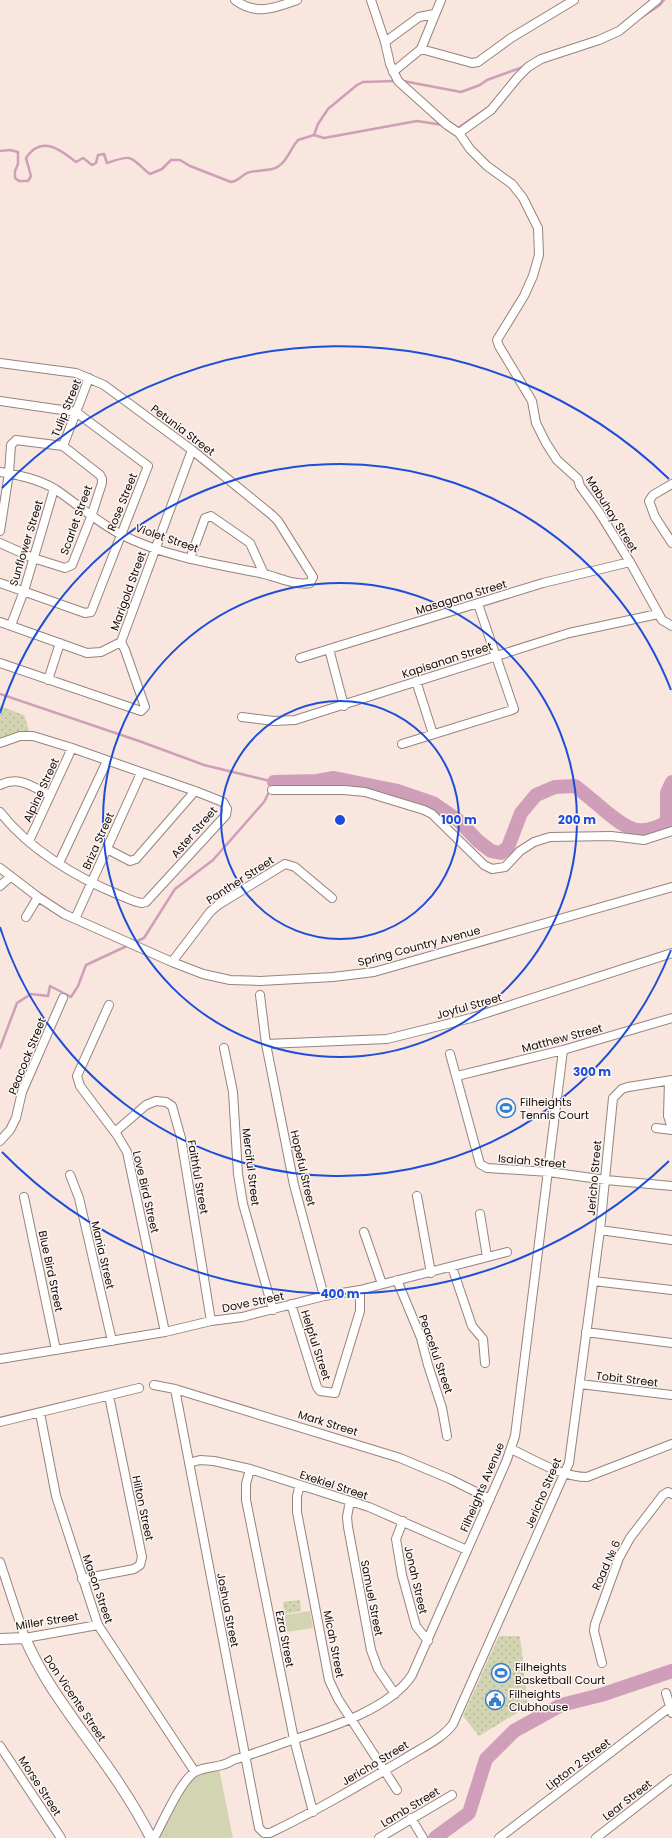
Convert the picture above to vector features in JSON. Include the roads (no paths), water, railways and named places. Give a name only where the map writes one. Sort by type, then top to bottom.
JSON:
[{"type":"street","points":[[235,0],[252,9],[270,10],[297,0]]},
{"type":"street","name":"Mabuhay Street","points":[[371,0],[398,81],[447,125],[459,133],[470,149],[487,166],[512,184],[523,198],[538,228],[540,242],[536,265],[524,296],[497,340],[499,346],[532,401],[536,423],[546,443],[557,460],[576,476],[580,486],[599,512],[630,562],[658,614],[669,625]]},
{"type":"street","points":[[394,72],[421,50],[434,14],[442,0]]},
{"type":"street","points":[[421,50],[472,64],[478,62],[511,38],[574,0]]},
{"type":"street","points":[[459,133],[491,110],[528,67],[541,59],[599,40],[619,31],[657,0]]},
{"type":"street","points":[[385,42],[419,17],[434,14]]},
{"type":"street","name":"Petunia Street","points":[[0,363],[76,373],[104,385],[192,450],[275,518],[313,577]]},
{"type":"street","name":"Tulip Street","points":[[63,446],[89,378]]},
{"type":"street","name":"Rose Street","points":[[0,401],[76,412],[148,466],[91,612],[88,614],[0,583]]},
{"type":"street","points":[[0,531],[9,473],[11,444],[16,440],[63,446]]},
{"type":"street","name":"Scarlet Street","points":[[0,543],[33,558],[65,568],[72,564],[91,517],[102,479],[100,475],[63,446]]},
{"type":"street","name":"Marigold Street","points":[[0,622],[87,653],[94,654],[101,652],[121,642],[192,450]]},
{"type":"street","name":"Violet Street","points":[[0,472],[9,473],[54,489],[91,517],[122,534],[156,548],[190,559],[264,574],[303,585],[310,583],[313,577]]},
{"type":"street","points":[[672,484],[653,494],[649,501],[655,517],[672,543]]},
{"type":"street","name":"Sunflower Street","points":[[11,625],[24,591],[54,489]]},
{"type":"street","points":[[190,559],[206,518],[211,516],[250,543],[264,574]]},
{"type":"street","name":"Masagana Street","points":[[300,658],[554,580],[630,562]]},
{"type":"street","points":[[402,744],[512,710],[514,706],[478,604]]},
{"type":"street","name":"Kapisanan Street","points":[[242,716],[274,721],[295,720],[344,706],[416,681],[569,633],[658,614]]},
{"type":"street","points":[[0,663],[141,712],[145,707],[121,642]]},
{"type":"street","points":[[48,680],[60,643]]},
{"type":"street","points":[[329,649],[344,706]]},
{"type":"street","points":[[416,681],[433,734]]},
{"type":"street","name":"Aster Street","points":[[0,743],[26,735],[72,748],[223,802],[227,809],[226,815],[146,902],[138,902],[92,883],[59,863],[29,841],[0,812]]},
{"type":"street","name":"Alpine Street","points":[[29,841],[72,748]]},
{"type":"street","points":[[59,863],[107,761]]},
{"type":"street","name":"Briza Street","points":[[75,919],[141,773]]},
{"type":"street","points":[[0,785],[9,780],[19,780],[50,795]]},
{"type":"street","points":[[272,790],[344,790],[365,792],[424,810],[432,814],[484,865],[492,869],[505,866],[520,851],[534,842],[550,837],[611,836],[644,840],[672,831]]},
{"type":"street","points":[[107,849],[130,861],[136,859],[195,791]]},
{"type":"street","name":"Panther Street","points":[[172,962],[210,912],[218,905],[285,864],[295,867],[332,898]]},
{"type":"street","name":"Spring Country Avenue","points":[[0,868],[38,898],[75,919],[172,962],[203,974],[241,982],[333,977],[374,972],[672,887]]},
{"type":"street","points":[[0,886],[10,877]]},
{"type":"street","points":[[26,917],[38,898]]},
{"type":"street","name":"Joyful Street","points":[[266,1044],[394,1037],[471,1018],[672,953]]},
{"type":"street","name":"Hopeful Street","points":[[260,995],[266,1044],[294,1185],[324,1296]]},
{"type":"street","name":"Peacock Street","points":[[0,1141],[10,1130],[16,1118],[22,1092],[63,998]]},
{"type":"street","name":"Love Bird Street","points":[[109,1005],[77,1076],[80,1086],[115,1132],[127,1152],[165,1332]]},
{"type":"street","name":"Matthew Street","points":[[457,1076],[563,1050],[672,1018]]},
{"type":"street","name":"Merciful Street","points":[[224,1048],[233,1092],[238,1174],[243,1204],[273,1310]]},
{"type":"street","name":"Filheights Avenue","points":[[195,1772],[228,1764],[233,1760],[351,1719],[395,1694],[407,1683],[412,1675],[490,1499],[511,1449],[518,1423],[563,1050]]},
{"type":"street","name":"Isaiah Street","points":[[450,1054],[480,1164],[487,1168],[549,1172],[606,1180],[672,1186]]},
{"type":"street","points":[[656,1128],[672,1129],[668,1116],[670,1081]]},
{"type":"street","name":"Jericho Street","points":[[264,1833],[270,1833],[313,1812],[443,1735],[453,1724],[565,1474],[572,1449],[606,1180],[614,1098],[617,1093],[628,1088],[670,1081]]},
{"type":"street","name":"Faithful Street","points":[[115,1132],[146,1104],[156,1101],[166,1102],[172,1106],[180,1138],[210,1321]]},
{"type":"street","name":"Mania Street","points":[[70,1175],[79,1198],[112,1341]]},
{"type":"street","points":[[417,1196],[430,1273]]},
{"type":"street","name":"Blue Bird Street","points":[[24,1197],[56,1350]]},
{"type":"street","points":[[480,1214],[487,1257]]},
{"type":"street","points":[[600,1230],[672,1240]]},
{"type":"street","points":[[364,1232],[382,1284]]},
{"type":"street","name":"Dove Street","points":[[1,1359],[165,1332],[210,1321],[273,1310],[324,1296],[360,1290],[430,1273],[507,1252]]},
{"type":"street","points":[[452,1267],[472,1326],[483,1339],[485,1363]]},
{"type":"street","name":"Peaceful Street","points":[[397,1280],[421,1338],[442,1408],[447,1436]]},
{"type":"street","points":[[593,1281],[672,1290]]},
{"type":"street","name":"Helpful Street","points":[[291,1304],[317,1387],[320,1391],[334,1393],[360,1311],[360,1290]]},
{"type":"street","points":[[586,1332],[672,1343]]},
{"type":"street","points":[[0,1350],[1,1359]]},
{"type":"street","name":"Tobit Street","points":[[580,1384],[672,1395]]},
{"type":"street","name":"Mark Street","points":[[154,1385],[175,1389],[400,1458],[450,1479],[490,1499]]},
{"type":"street","points":[[0,1422],[139,1388]]},
{"type":"street","name":"Joshua Street","points":[[175,1389],[259,1828],[264,1833]]},
{"type":"street","name":"Hilton Street","points":[[82,1579],[134,1569],[141,1562],[142,1557],[109,1396]]},
{"type":"street","name":"Mason Street","points":[[40,1413],[56,1496],[98,1625],[195,1772]]},
{"type":"street","points":[[511,1449],[565,1474],[577,1477],[596,1474],[672,1444]]},
{"type":"street","name":"Exekiel Street","points":[[189,1463],[200,1460],[214,1461],[250,1469],[350,1501],[402,1521],[467,1550]]},
{"type":"street","name":"Ezra Street","points":[[250,1469],[246,1488],[246,1500],[294,1740],[313,1812]]},
{"type":"street","name":"Micah Street","points":[[300,1485],[297,1496],[297,1512],[329,1680],[332,1689],[397,1790]]},
{"type":"street","name":"Road № 6","points":[[602,1663],[594,1631],[595,1624],[616,1565],[630,1538],[663,1495],[668,1492],[672,1494]]},
{"type":"street","name":"Samuel Street","points":[[350,1501],[347,1517],[348,1527],[371,1650],[378,1669],[395,1694]]},
{"type":"street","name":"Jonah Street","points":[[402,1521],[396,1539],[402,1575],[416,1626],[428,1641]]},
{"type":"street","name":"Don Vicente Street","points":[[0,1562],[26,1638],[39,1670],[105,1763],[141,1819],[151,1838]]},
{"type":"street","name":"Miller Street","points":[[0,1639],[26,1638],[98,1625]]},
{"type":"street","points":[[666,1693],[671,1710]]},
{"type":"street","name":"Lipton 2 Street","points":[[499,1838],[671,1710]]},
{"type":"street","name":"Morse Street","points":[[0,1746],[61,1838]]},
{"type":"street","points":[[154,1838],[183,1785],[195,1772]]},
{"type":"street","name":"Lear Street","points":[[596,1838],[672,1779]]},
{"type":"street","name":"Lamb Street","points":[[379,1838],[452,1795]]},
{"type":"street","points":[[411,1818],[423,1837]]},
{"type":"waterway","points":[[642,17],[660,5],[664,0]]},
{"type":"waterway","points":[[403,81],[461,92],[480,85],[487,80],[523,67]]},
{"type":"waterway","points":[[0,151],[10,150],[18,152],[18,164],[15,171],[15,178],[19,181],[28,181],[31,176],[26,158],[32,151],[38,147],[51,146],[76,162],[83,158],[92,165],[96,163],[98,155],[104,154],[107,163],[129,158],[134,160],[150,174],[162,169],[171,160],[180,160],[190,166],[231,182],[238,180],[247,173],[272,169],[281,164],[298,140],[314,135],[318,124],[328,109],[357,85],[363,82],[396,81]]},
{"type":"waterway","points":[[456,127],[458,128],[487,108]]},
{"type":"waterway","points":[[314,135],[324,138],[417,121],[443,125]]},
{"type":"waterway","points":[[0,694],[139,741],[204,765],[274,782],[264,802],[213,860],[175,889],[144,938],[133,943]]},
{"type":"waterway","points":[[274,782],[317,781],[334,778],[398,791],[433,803],[459,821],[478,841],[491,851],[501,853],[508,847],[521,813],[536,795],[555,787],[575,786],[620,822],[634,829],[649,830],[667,822],[667,793],[672,782]]},
{"type":"waterway","points":[[0,1048],[17,1003],[31,994],[48,996],[50,986],[71,997],[78,986],[86,965],[129,945]]},
{"type":"waterway","points":[[435,1838],[469,1813],[486,1759],[514,1731],[561,1705],[601,1695],[672,1671]]},
{"type":"place","name":"Filheights Tennis Court","points":[[506,1108]]},
{"type":"place","name":"Filheights Basketball Court","points":[[501,1673]]},
{"type":"place","name":"Filheights Clubhouse","points":[[495,1700]]}]
